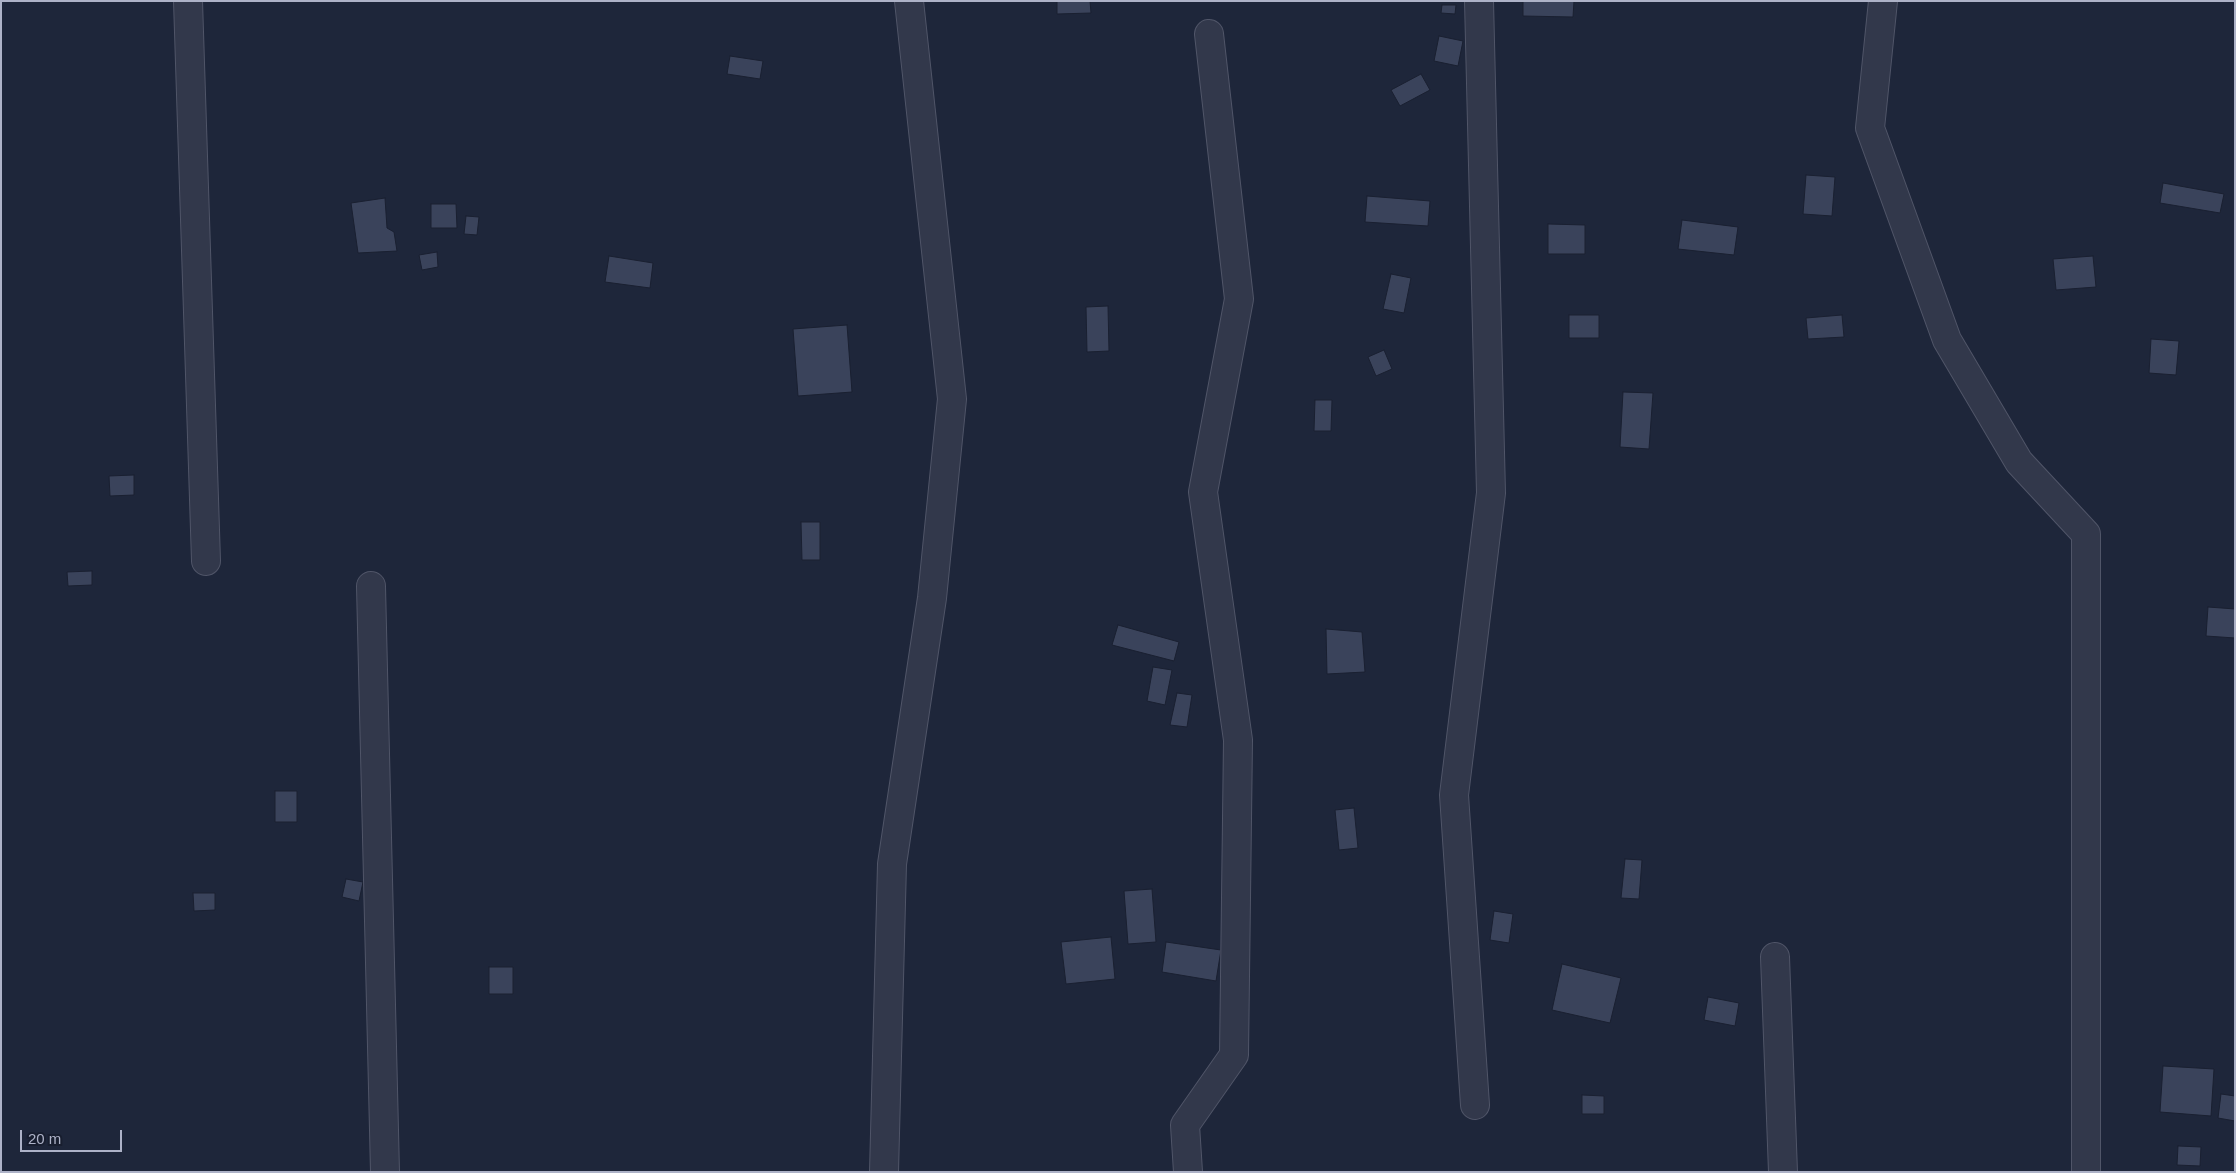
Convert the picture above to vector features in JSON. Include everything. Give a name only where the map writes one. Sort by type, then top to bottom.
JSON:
[{"type":"street","points":[[188,1],[206,561]]},
{"type":"street","points":[[884,1172],[892,864],[932,598],[952,399],[909,1]]},
{"type":"street","points":[[1475,1105],[1454,795],[1491,493],[1479,1]]},
{"type":"street","points":[[1883,1],[1870,128],[1947,340],[2018,462],[2086,534],[2086,1172]]},
{"type":"street","points":[[1188,1172],[1185,1124],[1234,1055],[1238,740],[1203,492],[1240,299],[1210,34]]},
{"type":"street","points":[[371,586],[385,1172]]},
{"type":"street","points":[[1774,957],[1783,1172]]},
{"type":"building","points":[[1057,1],[1090,1],[1091,13],[1057,14]]},
{"type":"building","points":[[1523,1],[1574,1],[1573,17],[1523,16]]},
{"type":"building","points":[[1442,5],[1456,5],[1455,14],[1441,13]]},
{"type":"building","points":[[1439,36],[1463,41],[1458,66],[1434,61]]},
{"type":"building","points":[[730,56],[763,61],[760,79],[727,74]]},
{"type":"building","points":[[1421,74],[1430,90],[1400,106],[1391,90]]},
{"type":"building","points":[[1806,175],[1835,177],[1832,216],[1803,214]]},
{"type":"building","points":[[2163,183],[2224,194],[2220,213],[2160,203]]},
{"type":"building","points":[[1367,196],[1430,201],[1428,226],[1365,222]]},
{"type":"building","points":[[385,198],[387,228],[394,232],[397,251],[358,253],[351,203]]},
{"type":"building","points":[[431,204],[456,204],[457,228],[431,228]]},
{"type":"building","points":[[466,216],[479,217],[477,235],[464,234]]},
{"type":"building","points":[[1682,220],[1738,227],[1734,255],[1678,249]]},
{"type":"building","points":[[1548,224],[1585,225],[1585,254],[1548,254]]},
{"type":"building","points":[[437,252],[438,267],[422,270],[419,255]]},
{"type":"building","points":[[609,256],[653,263],[650,288],[605,282]]},
{"type":"building","points":[[2093,256],[2096,287],[2056,290],[2053,259]]},
{"type":"building","points":[[1391,274],[1411,278],[1404,313],[1383,309]]},
{"type":"building","points":[[1108,306],[1109,351],[1087,352],[1086,307]]},
{"type":"building","points":[[1569,315],[1599,315],[1599,338],[1569,338]]},
{"type":"building","points":[[1842,315],[1844,337],[1808,339],[1806,318]]},
{"type":"building","points":[[847,325],[852,392],[798,396],[793,329]]},
{"type":"building","points":[[2151,339],[2179,341],[2176,375],[2149,373]]},
{"type":"building","points":[[1384,350],[1392,369],[1376,376],[1368,357]]},
{"type":"building","points":[[1623,392],[1653,393],[1649,449],[1620,447]]},
{"type":"building","points":[[1315,400],[1332,400],[1331,431],[1314,431]]},
{"type":"building","points":[[134,475],[134,495],[110,496],[109,476]]},
{"type":"building","points":[[801,522],[820,522],[820,560],[802,560]]},
{"type":"building","points":[[92,571],[92,585],[68,586],[67,572]]},
{"type":"building","points":[[2208,607],[2235,609],[2235,638],[2206,636]]},
{"type":"building","points":[[1118,625],[1179,642],[1174,661],[1112,645]]},
{"type":"building","points":[[1326,629],[1362,632],[1365,672],[1327,674]]},
{"type":"building","points":[[1153,667],[1172,670],[1165,705],[1147,701]]},
{"type":"building","points":[[1177,693],[1192,695],[1187,727],[1170,725]]},
{"type":"building","points":[[275,791],[297,791],[297,822],[275,822]]},
{"type":"building","points":[[1354,808],[1358,848],[1339,850],[1335,810]]},
{"type":"building","points":[[1625,859],[1642,860],[1639,899],[1621,898]]},
{"type":"building","points":[[346,879],[363,882],[359,901],[342,897]]},
{"type":"building","points":[[1152,889],[1156,942],[1128,944],[1124,891]]},
{"type":"building","points":[[193,893],[215,893],[215,910],[194,911]]},
{"type":"building","points":[[1494,911],[1513,914],[1509,943],[1490,940]]},
{"type":"building","points":[[1111,937],[1115,979],[1066,984],[1061,942]]},
{"type":"building","points":[[1166,942],[1221,950],[1216,981],[1162,972]]},
{"type":"building","points":[[1562,964],[1621,978],[1610,1023],[1552,1010]]},
{"type":"building","points":[[489,967],[513,967],[513,994],[489,994]]},
{"type":"building","points":[[1708,997],[1739,1003],[1735,1026],[1704,1020]]},
{"type":"building","points":[[2163,1066],[2214,1069],[2211,1116],[2160,1112]]},
{"type":"building","points":[[2221,1094],[2235,1096],[2235,1121],[2218,1118]]},
{"type":"building","points":[[1582,1095],[1604,1096],[1604,1114],[1582,1114]]},
{"type":"building","points":[[2178,1146],[2201,1147],[2200,1166],[2177,1165]]}]
